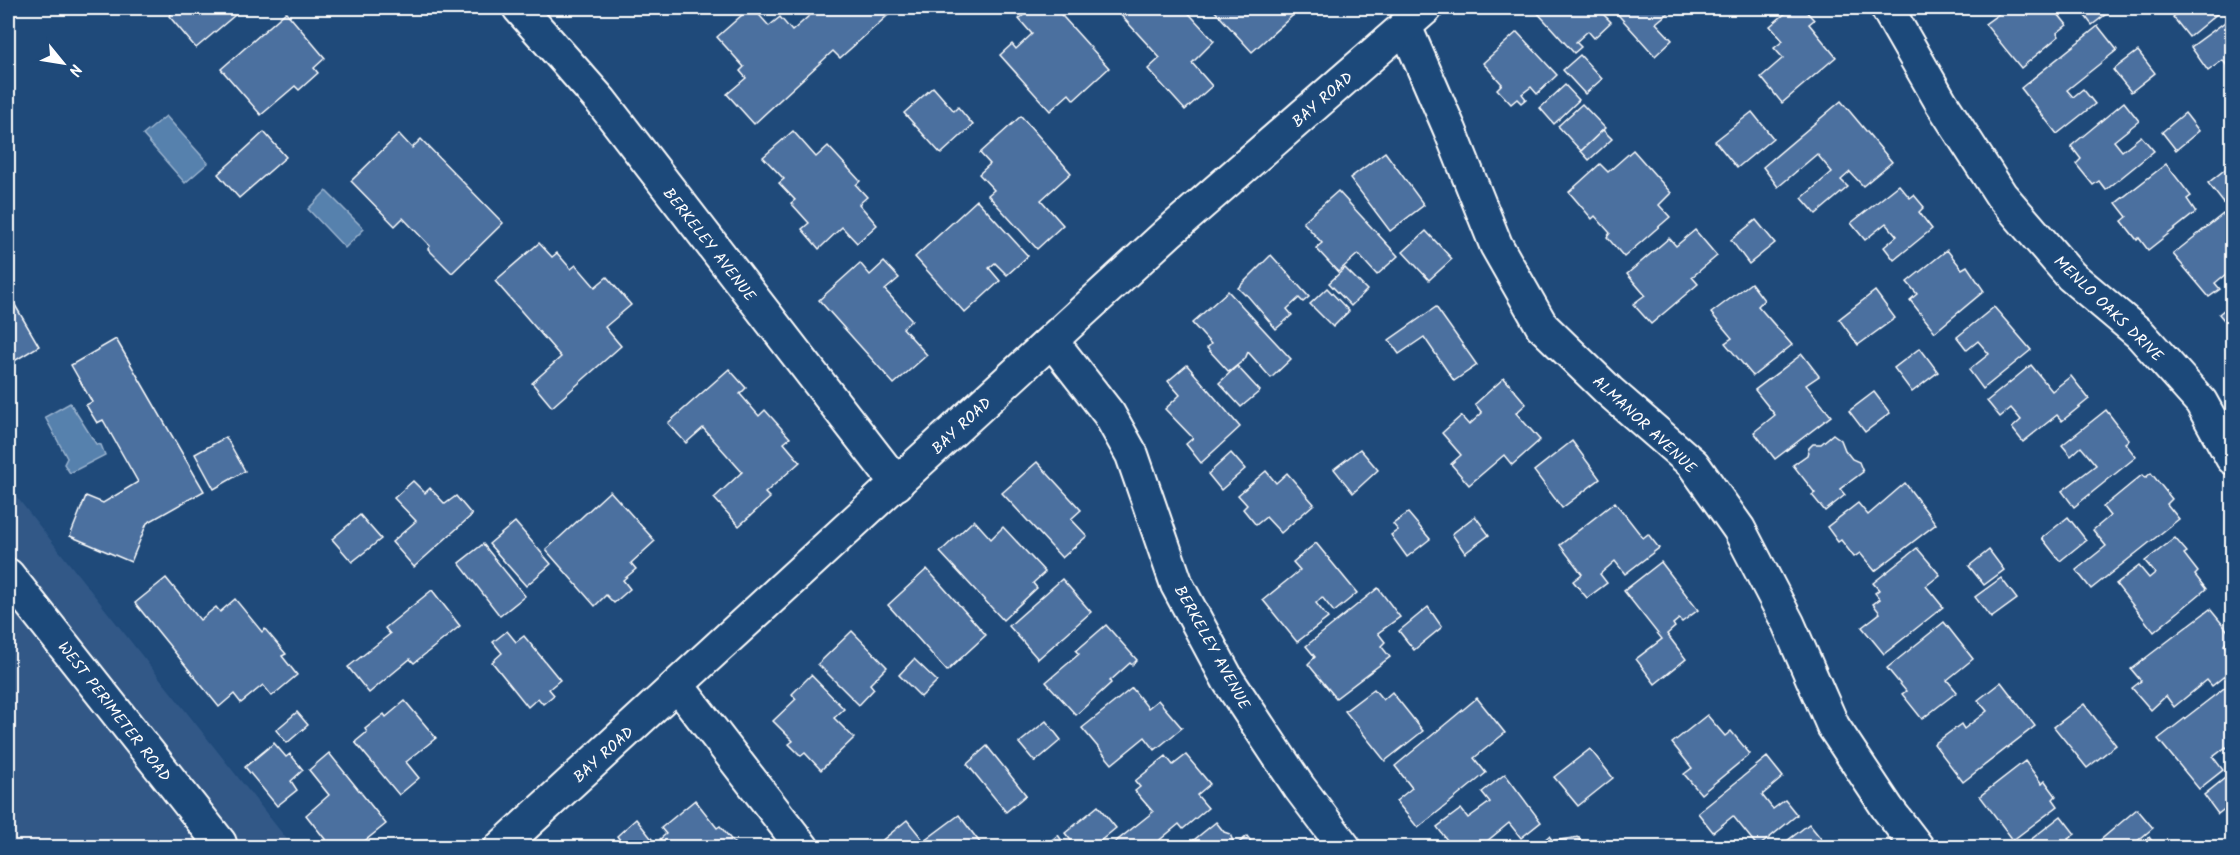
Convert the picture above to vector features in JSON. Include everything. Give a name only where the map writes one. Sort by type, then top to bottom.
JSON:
[{"type":"street","name":"BERKELEY AVENUE","points":[[519,8],[601,102],[897,484]]},
{"type":"street","name":"MENLO OAKS DRIVE","points":[[1887,8],[1941,102],[2001,195],[2071,276],[2140,334],[2201,402],[2232,458]]},
{"type":"street","name":"BAY ROAD","points":[[500,848],[1168,233],[1416,17]]},
{"type":"street","name":"ALMANOR AVENUE","points":[[1416,17],[1450,130],[1496,245],[1542,326],[1609,391],[1693,464],[1739,529],[1788,623],[1833,726],[1883,802],[1918,848]]},
{"type":"street","name":"BERKELEY AVENUE","points":[[1052,341],[1109,414],[1132,455],[1177,585],[1228,680],[1299,787],[1345,848]]},
{"type":"street","name":"WEST PERIMETER ROAD","points":[[8,575],[220,843],[221,848]]},
{"type":"street","points":[[678,686],[803,848]]},
{"type":"shaded area","points":[[166,116],[208,163],[185,183],[143,135]]},
{"type":"shaded area","points":[[326,191],[364,229],[345,248],[308,209]]},
{"type":"shaded area","points":[[70,403],[96,444],[101,445],[105,455],[70,473],[64,464],[67,458],[45,417]]},
{"type":"shaded area","points":[[8,486],[293,847],[8,847]]},
{"type":"building","points":[[178,8],[239,8],[241,10],[196,48],[169,16]]},
{"type":"building","points":[[750,8],[753,8],[769,26],[780,17],[792,31],[818,8],[896,8],[840,58],[833,51],[754,124],[727,94],[746,78],[740,71],[744,67],[717,37]]},
{"type":"building","points":[[1032,8],[1055,8],[1109,68],[1074,100],[1069,94],[1050,111],[1000,55],[1012,44],[1016,49],[1032,34],[1019,19]]},
{"type":"building","points":[[1123,8],[1184,8],[1214,41],[1192,63],[1212,86],[1185,110],[1148,69],[1160,58],[1118,12]]},
{"type":"building","points":[[1212,8],[1301,8],[1252,52]]},
{"type":"building","points":[[1540,8],[1597,8],[1611,22],[1594,38],[1588,31],[1576,42],[1581,47],[1574,53],[1536,11]]},
{"type":"building","points":[[1612,8],[1674,8],[1656,23],[1672,40],[1655,56]]},
{"type":"building","points":[[1792,8],[1803,8],[1814,20],[1809,24],[1836,57],[1782,103],[1761,77],[1783,58],[1774,48],[1783,41],[1770,26]]},
{"type":"building","points":[[2007,8],[2057,8],[2054,9],[2067,25],[2057,33],[2059,36],[2021,68],[1985,24]]},
{"type":"building","points":[[2079,8],[2114,8],[2092,25]]},
{"type":"building","points":[[2182,8],[2224,8],[2189,37],[2173,17]]},
{"type":"building","points":[[286,12],[325,58],[314,68],[318,73],[299,90],[295,86],[261,115],[221,69]]},
{"type":"building","points":[[2232,17],[2232,74],[2223,60],[2208,71],[2191,47]]},
{"type":"building","points":[[2098,26],[2117,50],[2067,90],[2073,97],[2083,89],[2095,104],[2057,134],[2021,88]]},
{"type":"building","points":[[1517,32],[1557,75],[1537,94],[1531,87],[1522,94],[1526,99],[1521,103],[1517,99],[1511,104],[1497,89],[1502,84],[1483,63]]},
{"type":"building","points":[[2138,51],[2155,73],[2131,92],[2113,70]]},
{"type":"building","points":[[1580,55],[1602,79],[1585,94],[1563,70]]},
{"type":"building","points":[[1565,85],[1579,100],[1554,124],[1540,108]]},
{"type":"building","points":[[933,87],[954,111],[958,107],[973,125],[941,154],[904,113]]},
{"type":"building","points":[[1841,101],[1892,162],[1863,186],[1850,172],[1841,180],[1848,187],[1816,214],[1802,198],[1832,172],[1817,154],[1778,187],[1763,167]]},
{"type":"building","points":[[2124,102],[2139,121],[2114,141],[2122,151],[2141,136],[2154,151],[2106,190],[2099,181],[2093,185],[2076,164],[2081,159],[2071,146]]},
{"type":"building","points":[[1582,104],[1605,128],[1581,151],[1558,126]]},
{"type":"building","points":[[1752,112],[1773,138],[1737,168],[1715,141]]},
{"type":"building","points":[[2185,113],[2199,131],[2176,150],[2162,132]]},
{"type":"building","points":[[1021,116],[1071,173],[1041,200],[1063,225],[1037,249],[988,195],[994,190],[979,174],[990,164],[980,153]]},
{"type":"building","points":[[1603,130],[1612,139],[1589,160],[1581,151]]},
{"type":"building","points":[[793,131],[816,157],[828,146],[860,181],[856,185],[867,197],[859,204],[877,225],[857,243],[842,227],[819,249],[802,229],[809,223],[791,203],[795,200],[779,183],[784,179],[763,157]]},
{"type":"building","points":[[264,132],[286,157],[239,198],[218,174]]},
{"type":"building","points":[[399,134],[412,148],[421,139],[503,223],[452,273],[428,249],[430,246],[403,218],[395,226],[351,181]]},
{"type":"building","points":[[1633,150],[1671,193],[1659,205],[1670,217],[1624,257],[1607,237],[1610,233],[1595,216],[1592,219],[1569,192],[1600,164],[1608,172]]},
{"type":"building","points":[[1385,152],[1424,205],[1390,231],[1350,178]]},
{"type":"building","points":[[2166,164],[2191,196],[2187,199],[2196,212],[2148,250],[2122,221],[2127,217],[2116,203]]},
{"type":"building","points":[[2232,164],[2232,201],[2226,206],[2208,183]]},
{"type":"building","points":[[1899,185],[1910,198],[1914,195],[1924,207],[1919,212],[1932,229],[1894,260],[1884,247],[1897,236],[1886,223],[1865,240],[1851,223]]},
{"type":"building","points":[[1338,191],[1398,256],[1377,275],[1358,254],[1338,272],[1316,248],[1322,243],[1303,222]]},
{"type":"building","points":[[977,200],[1028,256],[1007,275],[995,263],[989,268],[1000,281],[965,313],[915,257]]},
{"type":"building","points":[[2223,214],[2232,225],[2232,269],[2215,283],[2220,289],[2209,297],[2173,254]]},
{"type":"building","points":[[1756,220],[1775,243],[1749,264],[1731,240]]},
{"type":"building","points":[[1695,230],[1717,256],[1692,277],[1698,284],[1651,324],[1633,304],[1645,295],[1627,274],[1669,238],[1676,246]]},
{"type":"building","points":[[1426,231],[1452,259],[1429,280],[1403,252]]},
{"type":"building","points":[[539,243],[552,257],[557,253],[571,269],[576,265],[595,287],[607,277],[631,305],[605,327],[621,346],[552,407],[532,383],[561,357],[495,281]]},
{"type":"building","points":[[1947,250],[1962,269],[1967,266],[1984,291],[1935,332],[1910,300],[1917,294],[1907,282]]},
{"type":"building","points":[[1271,255],[1309,297],[1303,302],[1299,298],[1287,309],[1292,315],[1276,329],[1238,288]]},
{"type":"building","points":[[884,262],[899,278],[885,290],[912,320],[903,328],[927,355],[894,384],[819,300],[860,263],[870,275]]},
{"type":"building","points":[[1345,268],[1367,290],[1351,306],[1329,283]]},
{"type":"building","points":[[1751,283],[1764,300],[1758,306],[1792,345],[1753,376],[1725,343],[1732,338],[1711,313]]},
{"type":"building","points":[[1327,288],[1349,311],[1333,327],[1310,304]]},
{"type":"building","points":[[1228,291],[1291,359],[1271,378],[1248,352],[1245,359],[1229,372],[1207,348],[1211,344],[1192,323]]},
{"type":"building","points":[[1875,291],[1895,318],[1858,345],[1839,319]]},
{"type":"building","points":[[12,300],[39,346],[8,365],[8,303]]},
{"type":"building","points":[[2232,303],[2232,324],[2229,326],[2219,314]]},
{"type":"building","points":[[1436,307],[1477,365],[1454,381],[1424,337],[1399,354],[1389,340]]},
{"type":"building","points":[[1994,307],[2031,350],[1983,389],[1969,370],[1989,354],[1978,341],[1967,350],[1957,337]]},
{"type":"building","points":[[116,339],[204,491],[147,523],[131,562],[70,536],[86,496],[103,503],[138,482],[103,420],[97,423],[86,405],[92,402],[71,365]]},
{"type":"building","points":[[1920,348],[1938,372],[1912,392],[1894,368]]},
{"type":"building","points":[[1802,354],[1819,376],[1806,385],[1831,416],[1775,459],[1754,432],[1775,415],[1755,390]]},
{"type":"building","points":[[1187,365],[1240,427],[1201,463],[1186,444],[1193,438],[1165,409],[1180,395],[1168,381]]},
{"type":"building","points":[[2031,365],[2052,391],[2071,376],[2089,399],[2062,421],[2057,415],[2023,442],[2012,428],[2021,420],[2011,408],[2000,417],[1987,401]]},
{"type":"building","points":[[1237,366],[1260,391],[1241,407],[1219,383]]},
{"type":"building","points":[[729,369],[746,388],[740,394],[759,416],[765,410],[790,438],[784,443],[800,462],[765,493],[770,498],[739,526],[714,498],[742,472],[703,428],[686,443],[668,423]]},
{"type":"building","points":[[1504,378],[1526,404],[1516,413],[1540,440],[1512,465],[1504,455],[1469,485],[1451,464],[1461,455],[1442,433],[1461,416],[1469,425],[1482,413],[1475,404]]},
{"type":"building","points":[[1874,392],[1890,413],[1865,432],[1849,411]]},
{"type":"building","points":[[2106,410],[2129,440],[2125,443],[2136,457],[2074,507],[2062,491],[2096,465],[2081,447],[2071,456],[2062,445]]},
{"type":"building","points":[[1833,434],[1841,440],[1852,459],[1859,462],[1863,472],[1840,489],[1845,495],[1825,511],[1812,495],[1815,493],[1793,465],[1807,455],[1813,444],[1821,444]]},
{"type":"building","points":[[226,437],[245,471],[214,489],[195,454]]},
{"type":"building","points":[[1572,441],[1600,479],[1562,508],[1534,471]]},
{"type":"building","points":[[1360,449],[1378,470],[1353,493],[1334,469]]},
{"type":"building","points":[[1231,453],[1245,469],[1221,490],[1208,474]]},
{"type":"building","points":[[1037,462],[1081,510],[1071,519],[1087,536],[1062,558],[1002,493]]},
{"type":"building","points":[[1266,471],[1276,483],[1287,473],[1314,504],[1281,533],[1266,517],[1256,525],[1243,509],[1247,505],[1238,495]]},
{"type":"building","points":[[2151,473],[2172,499],[2167,504],[2179,519],[2091,589],[2076,570],[2106,546],[2093,530],[2110,516],[2103,507],[2142,475],[2145,478]]},
{"type":"building","points":[[413,481],[425,493],[430,488],[445,504],[456,496],[472,515],[414,567],[392,542],[416,521],[394,498]]},
{"type":"building","points":[[1905,483],[1936,524],[1875,571],[1860,553],[1854,557],[1841,540],[1838,542],[1827,527],[1858,503],[1868,515]]},
{"type":"building","points":[[610,491],[655,541],[631,563],[636,569],[623,580],[630,589],[614,603],[606,595],[595,606],[546,550]]},
{"type":"building","points":[[1615,502],[1643,538],[1648,534],[1659,548],[1625,574],[1615,561],[1600,574],[1607,583],[1587,598],[1573,581],[1582,574],[1560,545]]},
{"type":"building","points":[[1408,513],[1430,539],[1407,557],[1391,535],[1398,530],[1393,524]]},
{"type":"building","points":[[360,515],[381,539],[352,562],[332,539]]},
{"type":"building","points":[[1475,516],[1489,535],[1465,553],[1452,534]]},
{"type":"building","points":[[2068,517],[2086,540],[2060,561],[2042,538]]},
{"type":"building","points":[[974,520],[991,539],[1003,527],[1045,572],[1033,583],[1037,588],[1003,620],[940,552]]},
{"type":"building","points":[[515,522],[551,564],[526,586],[489,544]]},
{"type":"building","points":[[2175,538],[2187,552],[2184,554],[2198,572],[2195,575],[2206,589],[2154,632],[2116,584],[2139,566],[2149,578],[2155,573],[2145,561]]},
{"type":"building","points":[[1316,543],[1357,593],[1334,612],[1322,597],[1316,603],[1328,618],[1297,642],[1263,600],[1300,570],[1293,562]]},
{"type":"building","points":[[483,544],[525,596],[500,616],[459,563]]},
{"type":"building","points":[[1917,548],[1940,575],[1926,586],[1943,607],[1884,654],[1862,627],[1880,613],[1873,604],[1880,599],[1875,593],[1879,590],[1873,583]]},
{"type":"building","points":[[1989,550],[2004,570],[1984,585],[1969,566]]},
{"type":"building","points":[[1661,562],[1698,610],[1682,622],[1679,619],[1673,624],[1675,627],[1667,634],[1686,659],[1655,684],[1636,659],[1662,639],[1624,591]]},
{"type":"building","points":[[927,569],[986,635],[947,671],[888,605]]},
{"type":"building","points":[[166,578],[200,620],[216,607],[220,612],[235,599],[262,632],[265,629],[286,654],[282,656],[297,675],[272,696],[263,685],[241,703],[234,694],[219,707],[135,603]]},
{"type":"building","points":[[2001,578],[2017,599],[1991,618],[1975,597]]},
{"type":"building","points":[[1062,579],[1091,612],[1038,659],[1009,626]]},
{"type":"building","points":[[1378,588],[1400,617],[1378,633],[1385,642],[1381,646],[1390,657],[1336,698],[1308,664],[1315,657],[1306,646]]},
{"type":"building","points":[[432,590],[460,626],[414,663],[410,659],[369,693],[348,667],[390,634],[385,628]]},
{"type":"building","points":[[1428,607],[1442,627],[1414,650],[1399,631]]},
{"type":"building","points":[[2210,609],[2232,636],[2224,645],[2232,657],[2232,670],[2212,686],[2207,680],[2174,707],[2166,696],[2151,710],[2132,688],[2141,681],[2131,669]]},
{"type":"building","points":[[1944,622],[1973,659],[1947,680],[1957,692],[1922,719],[1902,694],[1906,691],[1887,668]]},
{"type":"building","points":[[1106,625],[1137,660],[1132,665],[1130,663],[1110,681],[1111,683],[1076,715],[1046,682],[1079,654],[1076,651]]},
{"type":"building","points":[[507,631],[516,642],[524,636],[560,680],[549,689],[554,695],[543,704],[538,698],[528,707],[492,662],[502,653],[493,642]]},
{"type":"building","points":[[852,631],[887,667],[870,684],[874,689],[859,705],[818,664]]},
{"type":"building","points":[[914,659],[937,681],[921,697],[899,675]]},
{"type":"building","points":[[811,675],[844,709],[834,718],[854,738],[821,770],[805,753],[801,756],[789,744],[793,741],[773,721],[796,699],[792,694]]},
{"type":"building","points":[[2001,682],[2035,726],[1963,782],[1934,744],[1961,724],[1964,729],[1987,711],[1978,700]]},
{"type":"building","points":[[2232,682],[2232,747],[2229,750],[2226,747],[2213,757],[2223,770],[2199,789],[2158,739]]},
{"type":"building","points":[[1132,688],[1148,708],[1158,700],[1182,728],[1155,750],[1145,737],[1112,764],[1082,728]]},
{"type":"building","points":[[1374,689],[1383,700],[1392,692],[1423,731],[1385,761],[1345,711]]},
{"type":"building","points":[[1477,698],[1505,733],[1474,758],[1486,773],[1418,828],[1396,801],[1412,788],[1395,766]]},
{"type":"building","points":[[405,701],[436,738],[406,762],[419,778],[399,795],[355,742],[367,732],[365,729],[384,714],[386,717]]},
{"type":"building","points":[[2084,704],[2116,745],[2087,768],[2054,727]]},
{"type":"building","points":[[297,712],[308,725],[287,743],[276,730]]},
{"type":"building","points":[[1707,715],[1725,736],[1731,731],[1750,754],[1701,794],[1684,774],[1692,768],[1672,743]]},
{"type":"building","points":[[1046,721],[1061,740],[1035,762],[1019,743]]},
{"type":"building","points":[[274,743],[286,757],[290,754],[303,770],[291,781],[297,790],[277,806],[245,767]]},
{"type":"building","points":[[987,746],[1026,795],[1006,812],[967,764]]},
{"type":"building","points":[[1590,749],[1613,778],[1578,806],[1554,777]]},
{"type":"building","points":[[329,753],[386,824],[361,844],[364,848],[332,848],[306,815],[329,795],[309,770]]},
{"type":"building","points":[[1186,755],[1210,784],[1197,795],[1208,808],[1183,829],[1179,824],[1150,848],[1117,848],[1114,843],[1153,812],[1135,791],[1140,787],[1135,781],[1166,756],[1173,765]]},
{"type":"building","points":[[1767,757],[1783,777],[1762,795],[1773,809],[1785,800],[1797,815],[1758,847],[1733,816],[1713,832],[1698,813]]},
{"type":"building","points":[[2025,761],[2042,784],[2045,781],[2056,796],[2053,799],[2058,806],[2013,840],[1980,796]]},
{"type":"building","points":[[1505,774],[1541,822],[1521,838],[1509,823],[1486,842],[1488,848],[1453,848],[1437,827],[1461,809],[1468,818],[1490,802],[1482,792]]},
{"type":"building","points":[[2230,774],[2232,803],[2218,814],[2204,795]]},
{"type":"building","points":[[695,800],[717,828],[720,826],[738,848],[667,848],[660,839],[666,834],[661,828]]},
{"type":"building","points":[[1098,806],[1116,828],[1099,842],[1104,848],[1077,848],[1065,833]]},
{"type":"building","points":[[2137,809],[2153,828],[2129,848],[2091,848]]},
{"type":"building","points":[[959,815],[984,848],[882,848],[879,843],[907,820],[924,841]]},
{"type":"building","points":[[2061,816],[2075,834],[2068,839],[2075,848],[2020,848]]},
{"type":"building","points":[[636,819],[659,848],[626,848],[617,836]]},
{"type":"building","points":[[1216,822],[1224,832],[1230,834],[1235,846],[1247,836],[1256,848],[1184,848]]},
{"type":"building","points":[[1809,824],[1827,846],[1778,848]]},
{"type":"building","points":[[1058,835],[1067,848],[1042,848]]},
{"type":"building","points":[[1549,836],[1553,841],[1579,837],[1581,848],[1535,848]]},
{"type":"building","points":[[2149,837],[2157,848],[2135,848]]}]
